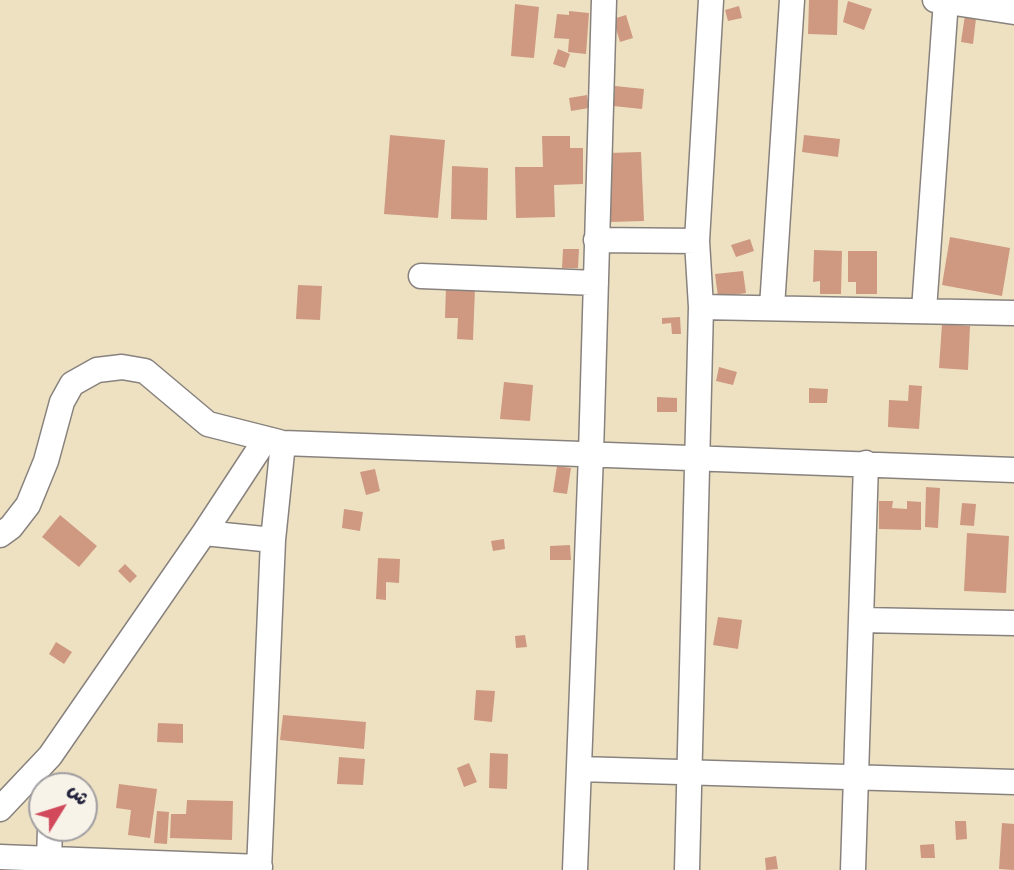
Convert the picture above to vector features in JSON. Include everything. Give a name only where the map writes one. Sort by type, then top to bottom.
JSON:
[{"type":"street","points":[[575,870],[591,454],[604,0]]},
{"type":"street","points":[[687,870],[701,307],[697,241],[711,0]]},
{"type":"street","points":[[772,307],[792,0]]},
{"type":"street","points":[[924,310],[942,1],[1014,12]]},
{"type":"street","points":[[596,240],[697,241]]},
{"type":"street","points":[[421,276],[596,282]]},
{"type":"street","points":[[701,307],[1014,313]]},
{"type":"street","points":[[0,535],[11,527],[28,505],[46,461],[62,402],[72,384],[97,370],[122,367],[145,371],[208,424],[274,441],[1014,470]]},
{"type":"street","points":[[0,809],[50,756],[204,533],[274,441]]},
{"type":"street","points":[[0,857],[260,868],[273,540],[274,441]]},
{"type":"street","points":[[852,870],[866,463]]},
{"type":"street","points":[[204,533],[273,540]]},
{"type":"street","points":[[861,620],[1014,623]]},
{"type":"street","points":[[50,756],[50,772]]},
{"type":"street","points":[[579,769],[1014,782]]},
{"type":"street","points":[[49,860],[50,842]]},
{"type":"building","points":[[809,0],[838,0],[837,35],[808,34]]},
{"type":"building","points":[[848,1],[872,9],[864,30],[843,22]]},
{"type":"building","points":[[515,4],[539,7],[534,58],[511,56]]},
{"type":"building","points":[[739,6],[742,18],[728,21],[725,10]]},
{"type":"building","points":[[966,8],[977,10],[973,44],[961,42]]},
{"type":"building","points":[[569,11],[589,13],[586,54],[568,52],[569,39],[554,38],[557,14],[569,15]]},
{"type":"building","points":[[626,15],[633,38],[620,42],[613,19]]},
{"type":"building","points":[[558,49],[570,54],[565,68],[553,64]]},
{"type":"building","points":[[615,86],[644,89],[642,109],[613,106]]},
{"type":"building","points":[[587,95],[589,108],[571,111],[569,98]]},
{"type":"building","points":[[390,135],[445,140],[438,218],[384,214]]},
{"type":"building","points":[[804,135],[840,139],[838,157],[802,152]]},
{"type":"building","points":[[542,136],[570,136],[570,148],[583,148],[583,184],[554,185],[555,217],[516,218],[515,167],[543,167]]},
{"type":"building","points":[[641,152],[644,221],[610,222],[607,153]]},
{"type":"building","points":[[452,166],[488,168],[487,220],[451,219]]},
{"type":"building","points":[[950,237],[1010,248],[1002,296],[942,285]]},
{"type":"building","points":[[750,239],[754,251],[736,257],[731,245]]},
{"type":"building","points":[[563,249],[579,249],[578,268],[562,268]]},
{"type":"building","points":[[814,250],[842,251],[841,294],[820,294],[820,281],[813,282]]},
{"type":"building","points":[[848,251],[877,251],[877,294],[856,294],[856,282],[848,282]]},
{"type":"building","points":[[743,271],[746,293],[718,297],[715,274]]},
{"type":"building","points":[[298,285],[322,286],[320,320],[296,319]]},
{"type":"building","points":[[446,286],[475,288],[473,340],[457,339],[458,318],[445,318]]},
{"type":"building","points":[[680,317],[681,334],[672,334],[671,323],[662,324],[662,318]]},
{"type":"building","points":[[942,324],[970,326],[968,370],[939,368]]},
{"type":"building","points":[[719,367],[737,372],[733,385],[716,381]]},
{"type":"building","points":[[504,382],[533,385],[530,421],[500,419]]},
{"type":"building","points":[[909,385],[922,386],[919,429],[888,427],[889,400],[908,401]]},
{"type":"building","points":[[809,388],[828,389],[827,403],[809,403]]},
{"type":"building","points":[[657,397],[677,398],[677,412],[657,412]]},
{"type":"building","points":[[557,466],[571,468],[567,494],[553,492]]},
{"type":"building","points":[[375,469],[380,491],[366,495],[360,472]]},
{"type":"building","points":[[926,487],[940,488],[938,528],[925,527]]},
{"type":"building","points":[[879,501],[893,501],[892,508],[907,509],[907,501],[921,502],[921,530],[879,529]]},
{"type":"building","points":[[962,503],[976,504],[974,526],[960,525]]},
{"type":"building","points":[[344,509],[363,512],[360,531],[342,528]]},
{"type":"building","points":[[60,515],[97,546],[79,567],[42,537]]},
{"type":"building","points":[[967,533],[1009,536],[1006,593],[964,591]]},
{"type":"building","points":[[504,539],[505,549],[493,551],[491,541]]},
{"type":"building","points":[[570,545],[571,560],[550,560],[550,546]]},
{"type":"building","points":[[378,558],[400,559],[399,583],[386,582],[386,600],[376,599]]},
{"type":"building","points":[[125,564],[137,576],[130,583],[118,571]]},
{"type":"building","points":[[718,617],[742,620],[738,649],[713,645]]},
{"type":"building","points":[[525,635],[527,647],[516,648],[515,636]]},
{"type":"building","points":[[56,642],[72,652],[64,664],[49,654]]},
{"type":"building","points":[[476,690],[495,691],[492,722],[474,720]]},
{"type":"building","points":[[283,715],[366,722],[364,749],[280,740]]},
{"type":"building","points":[[158,723],[183,724],[183,743],[157,742]]},
{"type":"building","points":[[490,753],[508,754],[507,789],[489,788]]},
{"type":"building","points":[[339,757],[365,759],[363,785],[337,784]]},
{"type":"building","points":[[469,763],[477,782],[464,787],[457,768]]},
{"type":"building","points":[[119,784],[157,789],[150,838],[128,835],[131,810],[116,808]]},
{"type":"building","points":[[187,800],[233,801],[232,840],[170,838],[171,814],[186,814]]},
{"type":"building","points":[[157,811],[169,812],[167,844],[154,843]]},
{"type":"building","points":[[955,821],[966,821],[967,839],[956,840]]},
{"type":"building","points":[[1002,823],[1014,824],[1014,870],[999,869]]},
{"type":"building","points":[[934,844],[935,858],[921,858],[920,845]]},
{"type":"building","points":[[776,856],[778,869],[766,870],[765,858]]}]
